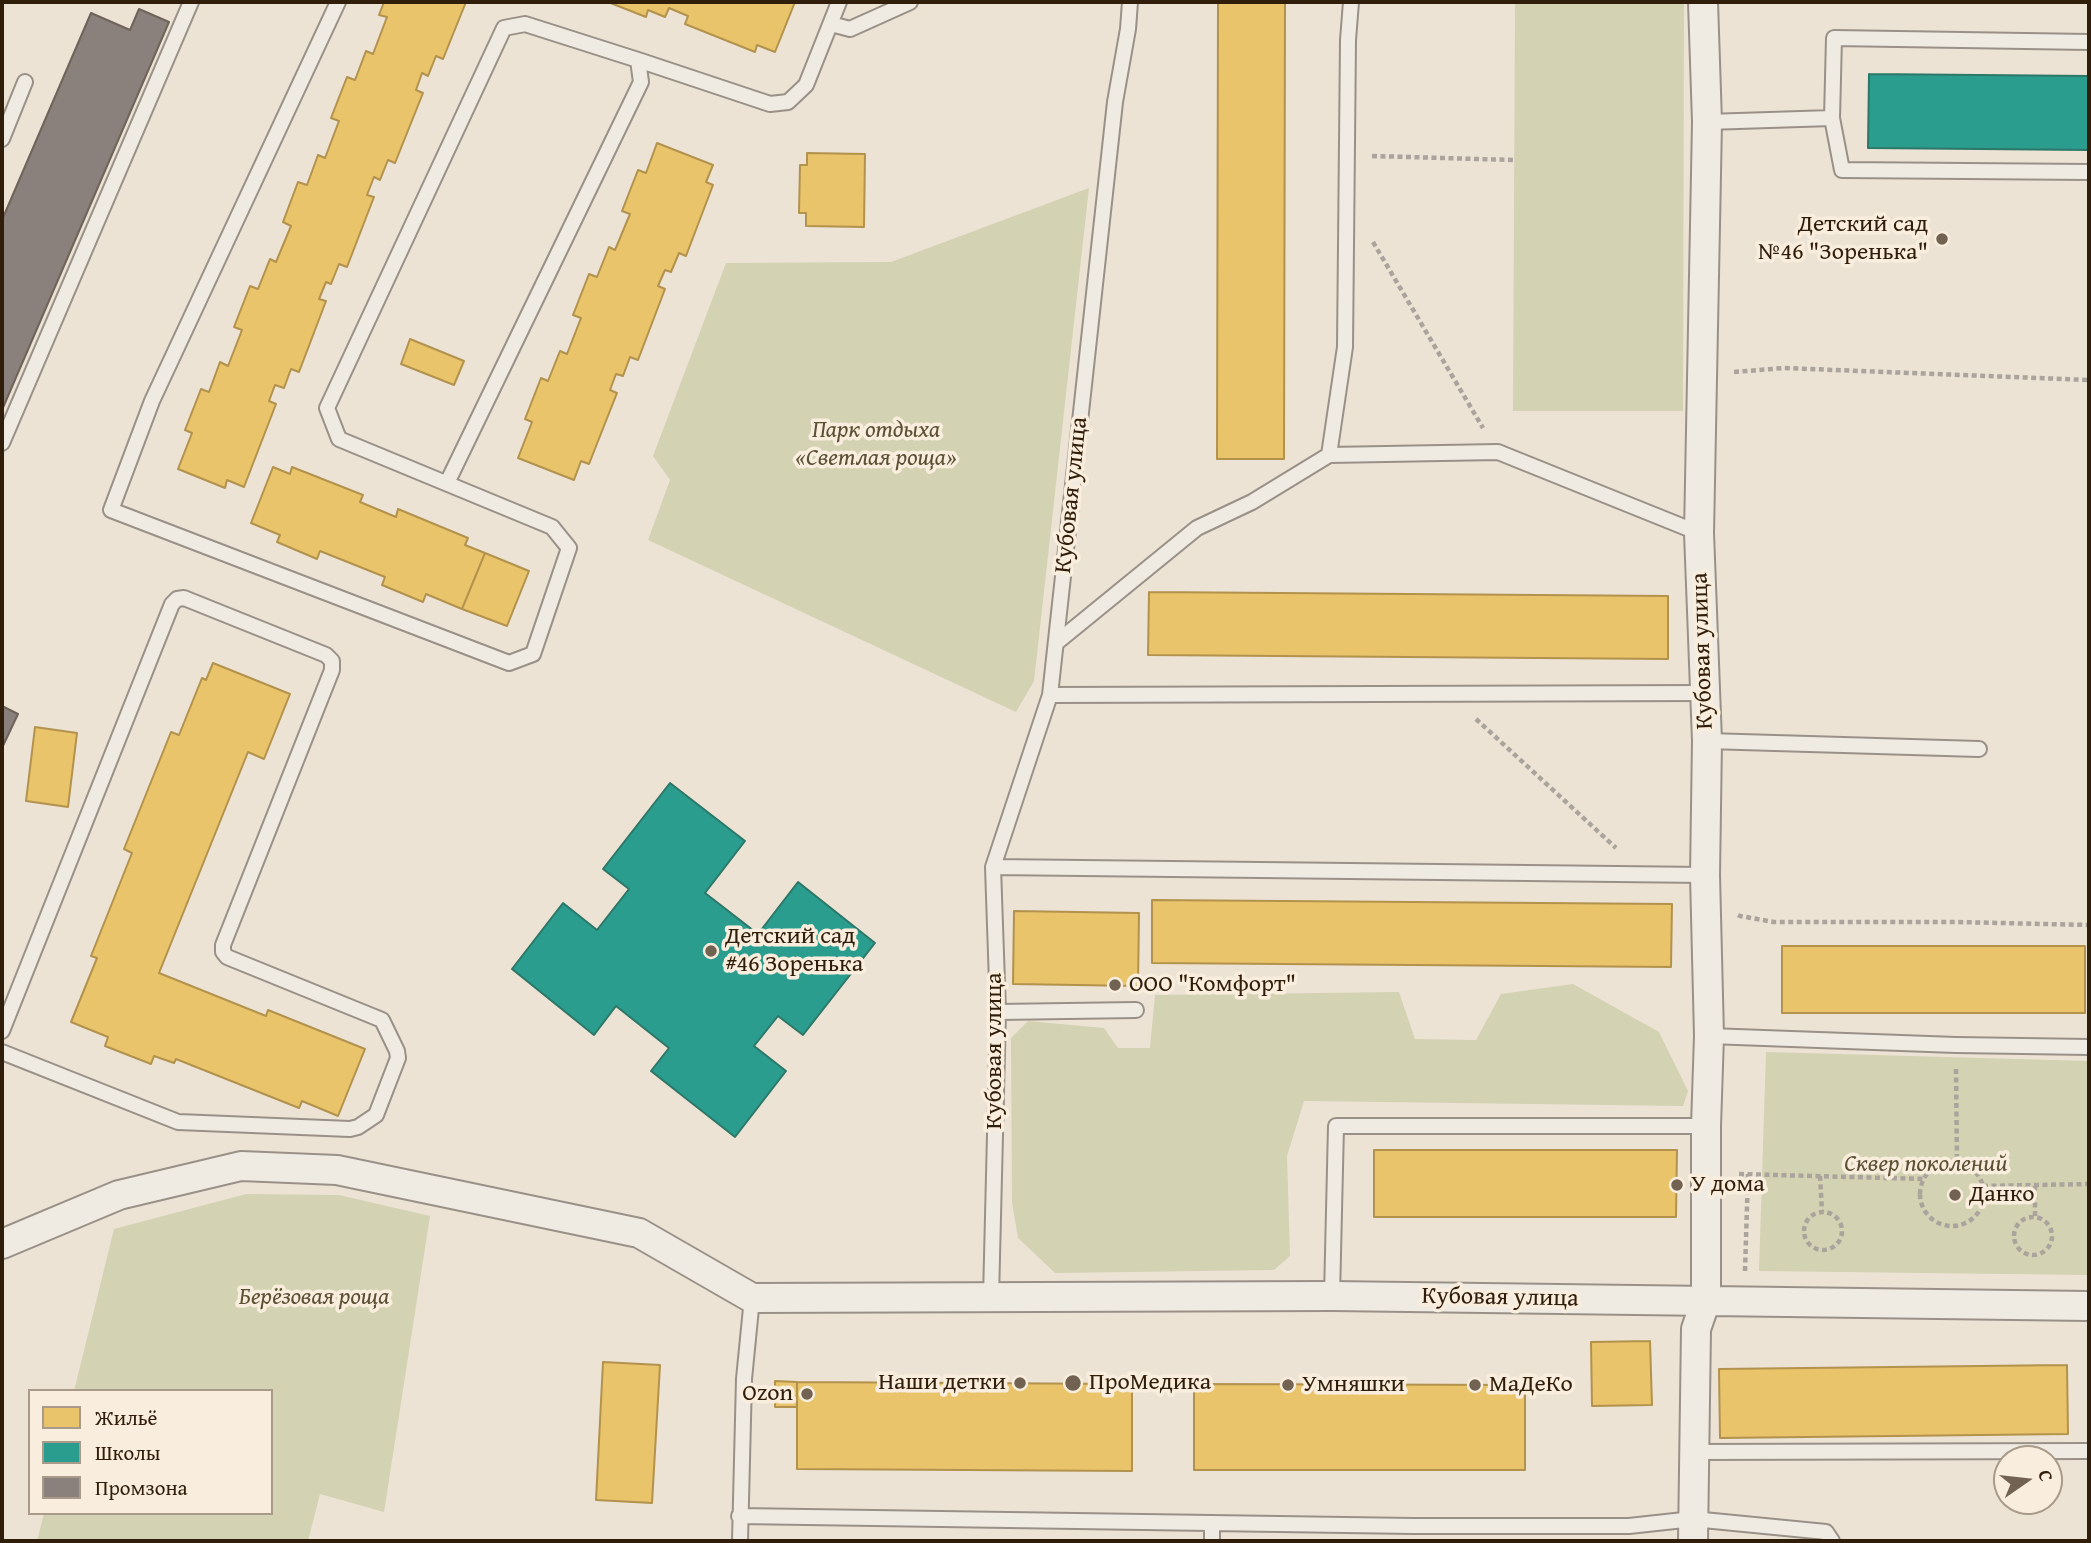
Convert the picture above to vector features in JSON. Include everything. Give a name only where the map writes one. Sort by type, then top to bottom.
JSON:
[{"type":"street","name":"Кубовая улица","points":[[1703,2],[1707,122],[1699,533],[1707,741],[1705,881],[1709,1035],[1706,1300]]},
{"type":"street","points":[[2,1244],[119,1195],[241,1166],[337,1170],[639,1233],[752,1298],[991,1298]]},
{"type":"street","name":"Кубовая улица","points":[[991,1298],[1332,1296],[2089,1306]]},
{"type":"street","points":[[1693,1530],[1696,1329],[1706,1300]]},
{"type":"lane","points":[[2,443],[191,2]]},
{"type":"lane","points":[[338,2],[152,401],[111,510],[509,663],[533,654],[569,548],[552,527],[339,439],[327,408],[504,28],[525,24],[770,104],[788,102],[806,85],[839,2]]},
{"type":"lane","points":[[831,24],[850,29],[910,2]]},
{"type":"lane","name":"Кубовая улица","points":[[991,1298],[998,1012],[993,867],[1050,695],[1115,102],[1130,2]]},
{"type":"lane","points":[[1329,455],[1345,347],[1348,40],[1351,2]]},
{"type":"lane","points":[[2089,42],[1834,38],[1832,118],[1842,170],[2089,172]]},
{"type":"lane","points":[[447,483],[641,82],[638,60]]},
{"type":"lane","points":[[2,139],[25,82]]},
{"type":"lane","points":[[1707,122],[1832,118]]},
{"type":"lane","points":[[1056,643],[1197,528],[1251,502],[1329,455],[1498,453],[1699,533]]},
{"type":"lane","points":[[2,1031],[172,604],[177,599],[184,598],[326,655],[332,661],[332,670],[223,945],[223,952],[227,957],[382,1020],[398,1058],[376,1115],[350,1129],[178,1122],[2,1052]]},
{"type":"lane","points":[[1050,695],[1705,693]]},
{"type":"lane","points":[[1707,741],[1979,749]]},
{"type":"lane","points":[[993,867],[1645,875],[1705,881]]},
{"type":"lane","points":[[998,1012],[1136,1010]]},
{"type":"lane","points":[[1709,1035],[1956,1045],[2089,1046]]},
{"type":"lane","points":[[1332,1296],[1336,1126],[1706,1126]]},
{"type":"lane","points":[[740,1541],[744,1379],[752,1298]]},
{"type":"lane","points":[[1694,1452],[2089,1451]]},
{"type":"lane","points":[[739,1516],[1413,1526],[1616,1526],[1826,1532],[1832,1541]]},
{"type":"lane","points":[[1212,1523],[1212,1541]]},
{"type":"path","points":[[1347,156],[1513,160]]},
{"type":"path","points":[[1346,196],[1498,453]]},
{"type":"path","points":[[1702,375],[1784,368],[2089,380]]},
{"type":"path","points":[[1448,694],[1645,875]]},
{"type":"path","points":[[1705,881],[1740,916],[1774,922],[2089,925]]},
{"type":"path","points":[[1956,1045],[1956,1162]]},
{"type":"path","points":[[1956,1162],[1968,1166],[1978,1174],[1983,1186],[1984,1198],[1980,1209],[1973,1219],[1962,1224],[1950,1226],[1938,1223],[1928,1214],[1922,1203],[1920,1191],[1924,1179],[1933,1169],[1944,1163],[1956,1162]]},
{"type":"path","points":[[1706,1173],[1924,1179]]},
{"type":"path","points":[[1744,1301],[1748,1174]]},
{"type":"path","points":[[1820,1176],[1822,1212]]},
{"type":"path","points":[[1983,1186],[2089,1184]]},
{"type":"path","points":[[2035,1185],[2035,1216]]},
{"type":"path","points":[[1822,1212],[1834,1215],[1842,1226],[1837,1244],[1825,1250],[1812,1248],[1803,1232],[1810,1216],[1822,1212]]},
{"type":"path","points":[[2035,1216],[2047,1222],[2053,1233],[2050,1246],[2034,1255],[2022,1251],[2014,1235],[2018,1224],[2035,1216]]},
{"type":"green space","points":[[1515,2],[1684,2],[1683,411],[1513,411]]},
{"type":"green space","name":"Парк отдыха «Светлая роща»","points":[[1089,188],[1034,681],[1016,712],[648,540],[670,480],[653,456],[726,263],[891,262]]},
{"type":"green space","points":[[1573,984],[1659,1032],[1688,1091],[1683,1106],[1304,1101],[1287,1156],[1290,1256],[1274,1270],[1055,1273],[1018,1238],[1012,1202],[1011,1038],[1028,1021],[1104,1028],[1118,1048],[1150,1048],[1155,995],[1399,992],[1415,1039],[1476,1040],[1501,994]]},
{"type":"green space","name":"Сквер поколений","points":[[1766,1052],[2089,1061],[2089,1275],[1759,1271]]},
{"type":"green space","name":"Берёзовая роща","points":[[246,1194],[339,1195],[430,1216],[384,1512],[320,1494],[308,1541],[37,1541],[44,1515],[273,1515],[273,1389],[74,1389],[114,1229]]},
{"type":"building: Жильё","points":[[384,2],[466,2],[443,59],[436,56],[428,76],[422,73],[416,90],[423,93],[395,163],[388,160],[380,180],[374,177],[367,195],[374,197],[347,267],[339,264],[331,284],[326,282],[319,299],[326,301],[299,372],[291,369],[284,388],[275,385],[269,401],[276,404],[244,487],[227,480],[225,488],[178,469],[192,433],[185,430],[201,389],[209,392],[220,362],[228,366],[242,330],[234,327],[250,286],[258,289],[270,259],[276,262],[291,226],[283,222],[298,182],[307,185],[318,155],[325,158],[339,121],[331,118],[347,77],[355,80],[366,51],[373,54],[387,17],[379,15]]},
{"type":"building: Жильё","points":[[608,2],[795,2],[775,52],[757,45],[755,52],[685,24],[688,16],[669,8],[665,17],[648,10],[646,17]]},
{"type":"building: Жильё","points":[[1218,2],[1285,2],[1284,459],[1217,459]]},
{"type":"building: Жильё","points":[[657,143],[713,165],[706,182],[713,185],[686,256],[679,253],[671,272],[665,270],[658,286],[665,289],[638,360],[630,357],[623,376],[616,374],[610,390],[617,393],[589,464],[581,461],[574,480],[518,458],[532,422],[525,419],[541,378],[548,381],[560,351],[567,354],[581,318],[573,315],[589,274],[597,277],[609,247],[615,250],[630,214],[622,211],[638,170],[646,173]]},
{"type":"building: Жильё","points":[[807,153],[865,154],[864,227],[806,226],[806,213],[799,213],[800,165],[807,165]]},
{"type":"building: Жильё","points":[[410,339],[464,361],[454,385],[401,364]]},
{"type":"building: Жильё","points":[[273,467],[290,474],[292,467],[363,495],[360,502],[396,517],[398,509],[468,538],[465,545],[485,553],[462,609],[426,594],[423,602],[382,585],[385,577],[320,551],[317,559],[277,542],[280,535],[251,523]]},
{"type":"building: Жильё","points":[[485,553],[529,571],[507,626],[462,609]]},
{"type":"building: Жильё","points":[[1149,592],[1668,596],[1668,659],[1148,655]]},
{"type":"building: Жильё","points":[[213,663],[290,694],[264,759],[248,752],[159,973],[266,1016],[268,1010],[365,1049],[338,1116],[302,1101],[299,1108],[176,1059],[174,1063],[154,1056],[151,1064],[105,1046],[108,1037],[71,1022],[97,958],[91,956],[132,853],[124,849],[171,732],[179,735],[202,678],[206,680]]},
{"type":"building: Жильё","points":[[35,727],[77,733],[68,807],[26,801]]},
{"type":"building: Жильё","points":[[1152,900],[1672,904],[1671,967],[1152,963]]},
{"type":"building: Жильё","points":[[1014,911],[1139,913],[1138,986],[1013,984]]},
{"type":"building: Жильё","points":[[1782,946],[2085,946],[2085,1013],[1782,1013]]},
{"type":"building: Жильё","points":[[1374,1150],[1677,1150],[1676,1217],[1374,1217]]},
{"type":"building: Жильё","points":[[1650,1341],[1652,1405],[1592,1406],[1591,1342]]},
{"type":"building: Жильё","points":[[603,1362],[660,1365],[652,1503],[596,1500]]},
{"type":"building: Жильё","points":[[2067,1365],[2068,1434],[1720,1438],[1719,1369]]},
{"type":"building: Жильё","points":[[775,1381],[797,1382],[797,1407],[775,1407]]},
{"type":"building: Жильё","points":[[797,1382],[1132,1384],[1132,1471],[797,1469]]},
{"type":"building: Жильё","points":[[1194,1384],[1525,1385],[1525,1470],[1194,1470]]},
{"type":"building: Школы","points":[[1869,74],[2089,76],[2089,150],[1868,148]]},
{"type":"building: Школы","points":[[670,783],[745,841],[705,893],[758,934],[798,882],[875,943],[803,1035],[778,1016],[754,1046],[786,1071],[735,1137],[651,1071],[669,1048],[616,1006],[594,1035],[512,969],[563,903],[597,930],[629,889],[603,869]]},
{"type":"building: Промзона","points":[[139,9],[169,22],[2,410],[2,220],[91,13],[130,30]]},
{"type":"building: Промзона","points":[[2,706],[18,714],[2,748]]},
{"type":"place","name":"Детский сад №46 \"Зоренька\"","points":[[1942,239]]},
{"type":"place","name":"Детский сад #46 Зоренька","points":[[711,951]]},
{"type":"place","name":"ООО \"Комфорт\"","points":[[1115,985]]},
{"type":"place","name":"У дома","points":[[1677,1185]]},
{"type":"place","name":"Данко","points":[[1955,1195]]},
{"type":"place","name":"Наши детки","points":[[1020,1383]]},
{"type":"place","name":"ПроМедика","points":[[1073,1383]]},
{"type":"place","name":"Умняшки","points":[[1288,1385]]},
{"type":"place","name":"МаДеКо","points":[[1475,1385]]},
{"type":"place","name":"Ozon","points":[[807,1394]]}]
